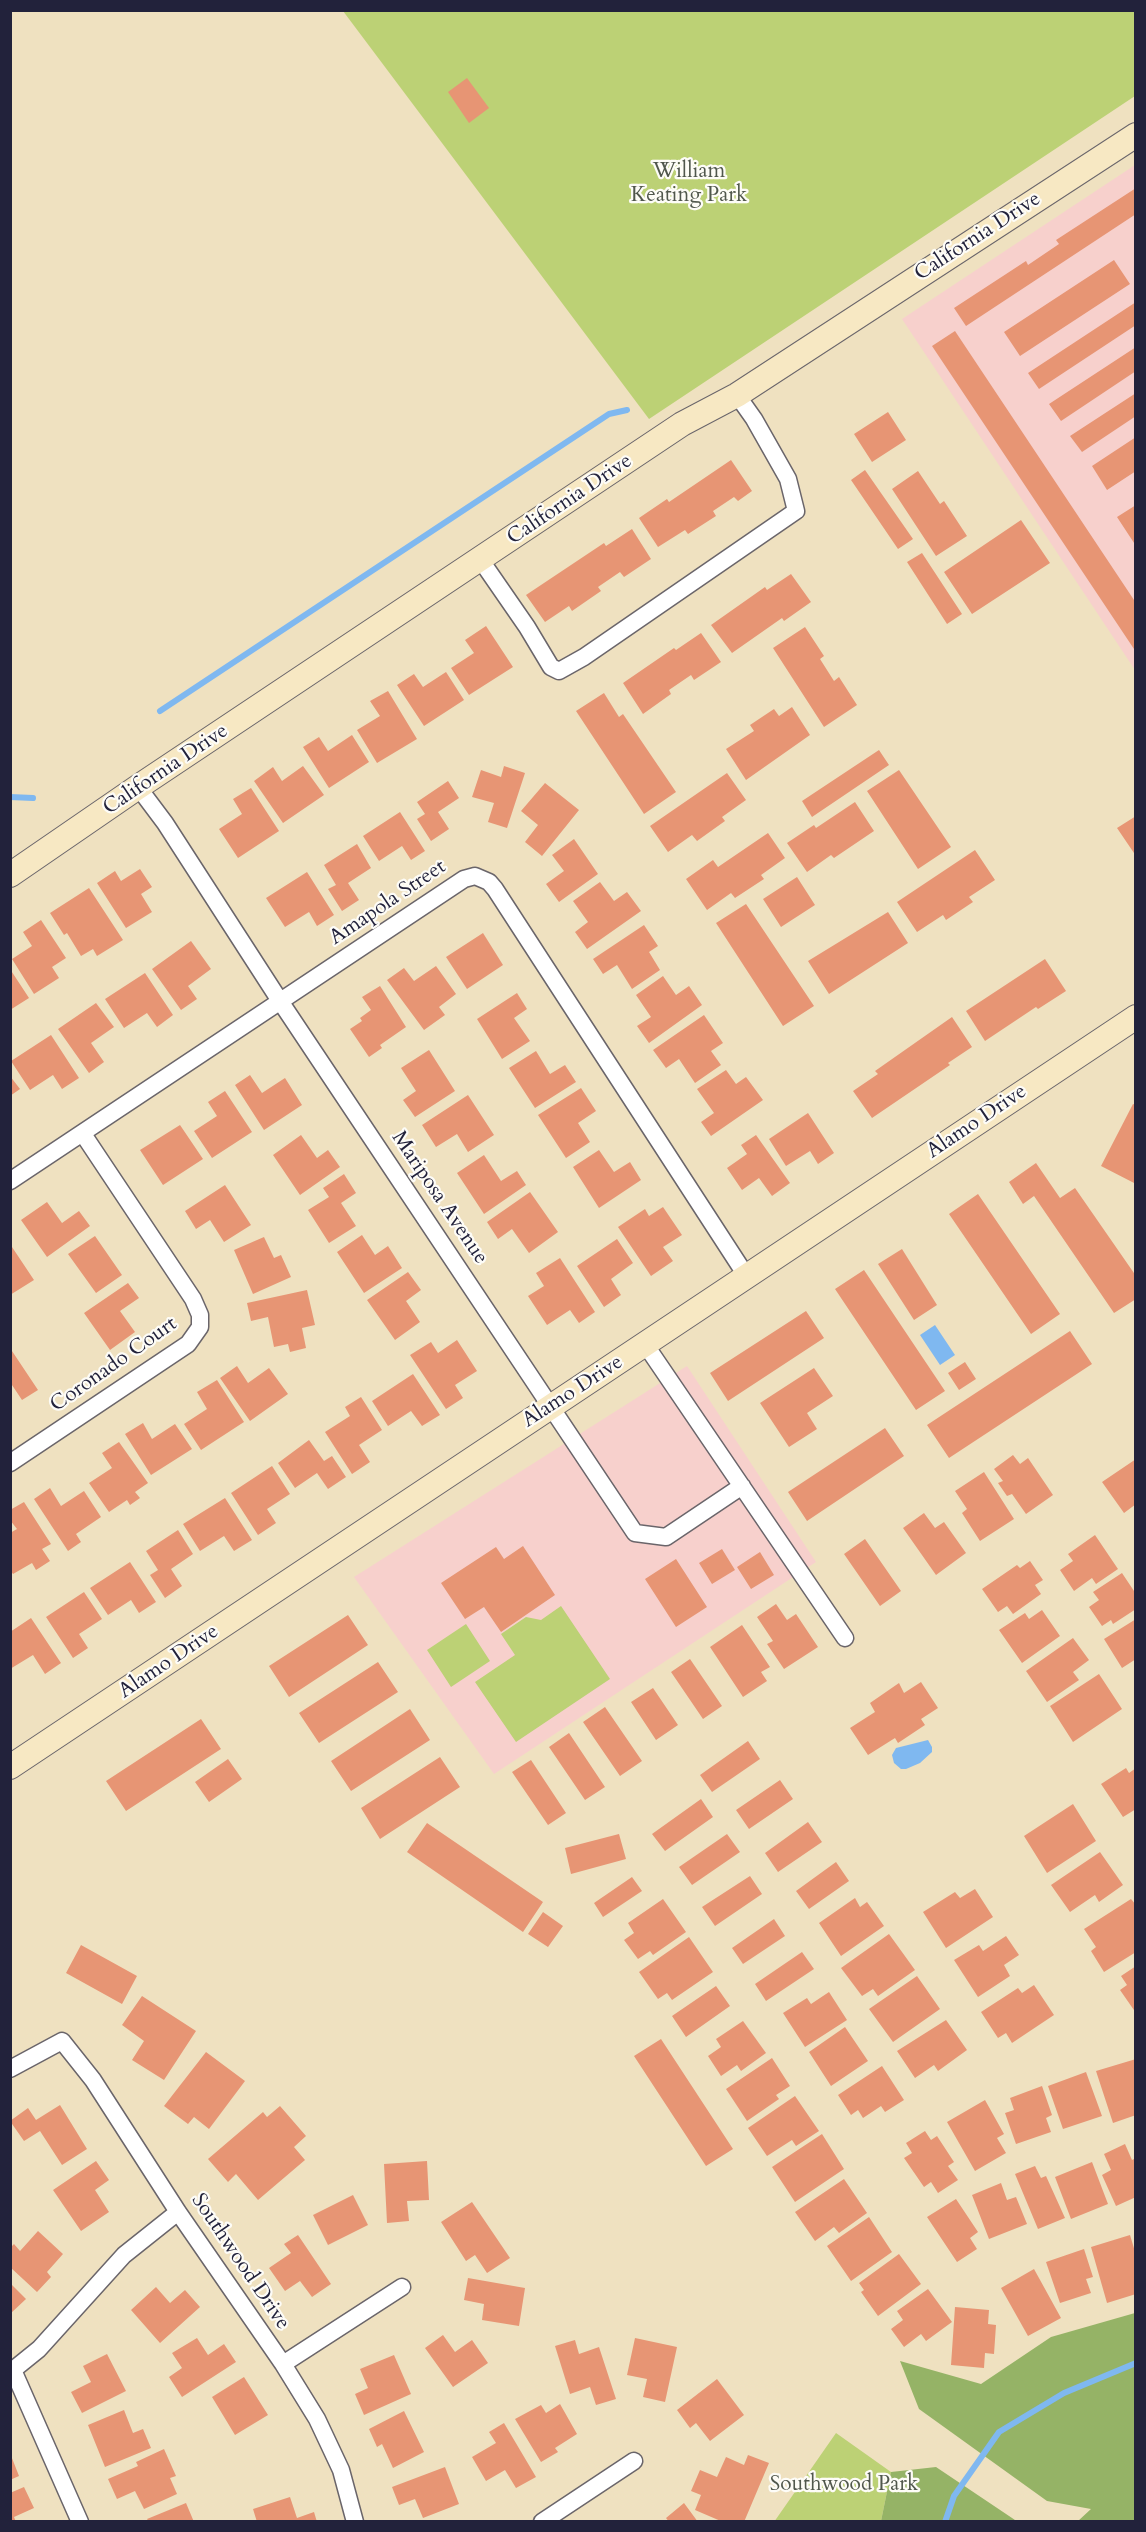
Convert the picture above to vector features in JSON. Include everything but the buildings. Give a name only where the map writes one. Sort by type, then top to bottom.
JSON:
[{"type":"main road","name":"California Drive","points":[[10,875],[682,424],[737,395],[1136,135]]},
{"type":"main road","name":"Alamo Drive","points":[[10,1767],[1136,1017]]},
{"type":"street","points":[[480,559],[551,667],[559,671],[584,657],[796,511],[788,479],[754,419],[737,395]]},
{"type":"street","name":"Mariposa Avenue","points":[[138,787],[165,823],[280,1001],[634,1533],[666,1537],[742,1486]]},
{"type":"street","name":"Amapola Street","points":[[10,1181],[464,879],[475,876],[489,882],[747,1277]]},
{"type":"street","name":"Coronado Court","points":[[10,1463],[188,1344],[200,1327],[200,1315],[193,1299],[82,1134]]},
{"type":"street","points":[[645,1344],[845,1638]]},
{"type":"street","name":"Southwood Drive","points":[[10,2069],[62,2041],[93,2080],[178,2212],[283,2364],[317,2419],[336,2460],[355,2522]]},
{"type":"street","points":[[80,2522],[13,2370],[39,2349],[124,2255],[178,2212]]},
{"type":"street","points":[[283,2364],[402,2287]]},
{"type":"street","points":[[542,2522],[634,2461]]},
{"type":"shaded area","points":[[1135,165],[1135,670],[902,319]]},
{"type":"shaded area","points":[[687,1366],[816,1562],[494,1774],[354,1577]]},
{"type":"green space","name":"William Keating Park","points":[[343,11],[1135,11],[1135,96],[649,419]]},
{"type":"green space","points":[[561,1606],[610,1679],[516,1742],[475,1682],[515,1655],[501,1634],[526,1617],[541,1620]]},
{"type":"green space","points":[[466,1624],[490,1661],[451,1687],[427,1650]]},
{"type":"green space","points":[[1135,2313],[1135,2521],[1078,2521],[1091,2509],[1047,2501],[919,2409],[900,2361],[981,2384],[1051,2337]]},
{"type":"green space","name":"Southwood Park","points":[[836,2433],[891,2472],[881,2521],[774,2522]]},
{"type":"green space","points":[[936,2467],[1015,2521],[881,2521],[891,2472]]},
{"type":"water","points":[[935,1325],[955,1355],[940,1365],[920,1335]]},
{"type":"water","points":[[928,1740],[932,1752],[920,1763],[901,1769],[894,1763],[892,1755],[896,1748]]},
{"type":"waterway","points":[[160,711],[609,414],[627,410]]},
{"type":"waterway","points":[[10,797],[33,798]]},
{"type":"waterway","points":[[945,2522],[954,2496],[999,2432],[1064,2393],[1136,2363]]}]
